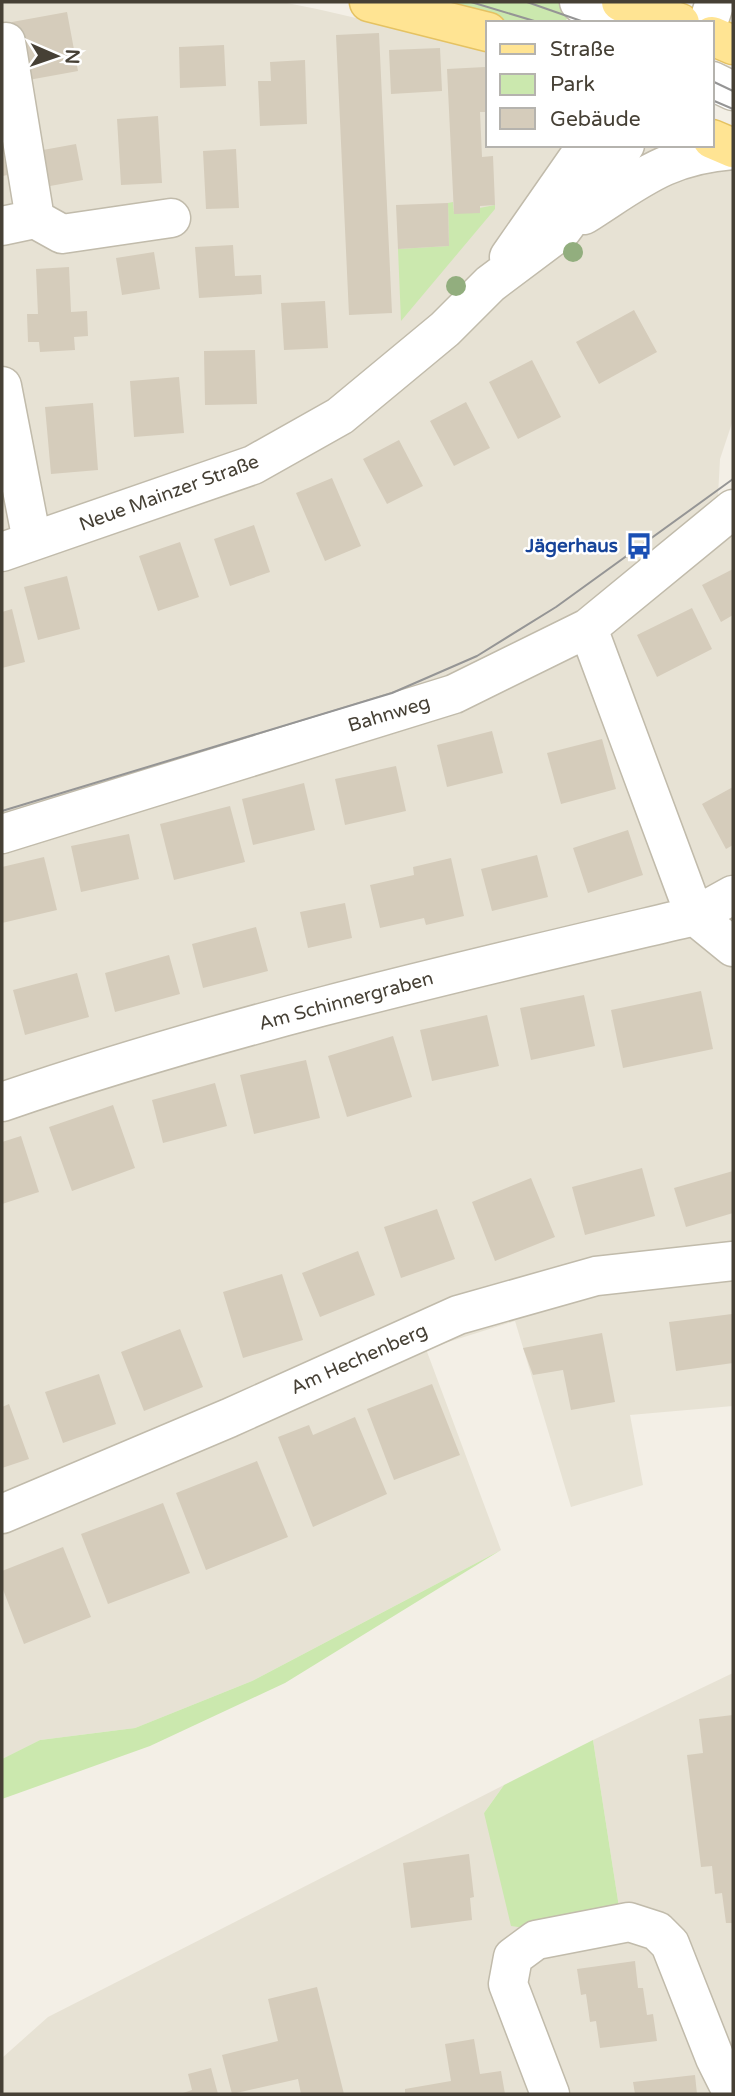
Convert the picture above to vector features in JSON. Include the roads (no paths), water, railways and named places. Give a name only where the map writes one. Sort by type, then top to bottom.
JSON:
[{"type":"main road","points":[[369,2],[486,31]]},
{"type":"main road","points":[[621,2],[665,15]]},
{"type":"main road","points":[[714,37],[733,45]]},
{"type":"main road","points":[[714,140],[733,149]]},
{"type":"street","points":[[579,2],[602,21]]},
{"type":"street","points":[[709,21],[715,2]]},
{"type":"street","points":[[6,42],[18,223],[62,234],[171,218]]},
{"type":"street","points":[[714,82],[733,91]]},
{"type":"street","points":[[714,101],[733,109]]},
{"type":"street","name":"Neue Mainzer Straße","points":[[490,284],[585,147]]},
{"type":"street","name":"Neue Mainzer Straße","points":[[17,547],[253,465],[340,416],[384,383],[445,329],[490,284],[562,230],[624,147]]},
{"type":"street","points":[[562,230],[658,168],[688,155],[733,149]]},
{"type":"street","points":[[2,386],[17,547]]},
{"type":"street","name":"Bahnweg","points":[[2,834],[454,694],[588,628],[733,509]]},
{"type":"street","points":[[588,628],[695,916],[733,947]]},
{"type":"street","name":"Am Schinnergraben","points":[[2,1102],[117,1063],[373,993],[695,916],[733,895]]},
{"type":"street","name":"Am Hechenberg","points":[[2,1514],[229,1418],[458,1315],[596,1276],[733,1261]]},
{"type":"street","points":[[550,2094],[508,1984],[513,1957],[536,1940],[629,1922],[657,1931],[670,1944],[715,2058],[733,2094]]},
{"type":"tram line","points":[[471,2],[534,21]]},
{"type":"tram line","points":[[527,2],[581,21]]},
{"type":"tram line","points":[[714,82],[733,91]]},
{"type":"tram line","points":[[714,101],[733,109]]},
{"type":"tram line","points":[[2,811],[392,693],[477,656],[556,607],[733,479]]},
{"type":"place","name":"Jägerhaus","points":[[639,546]]}]
